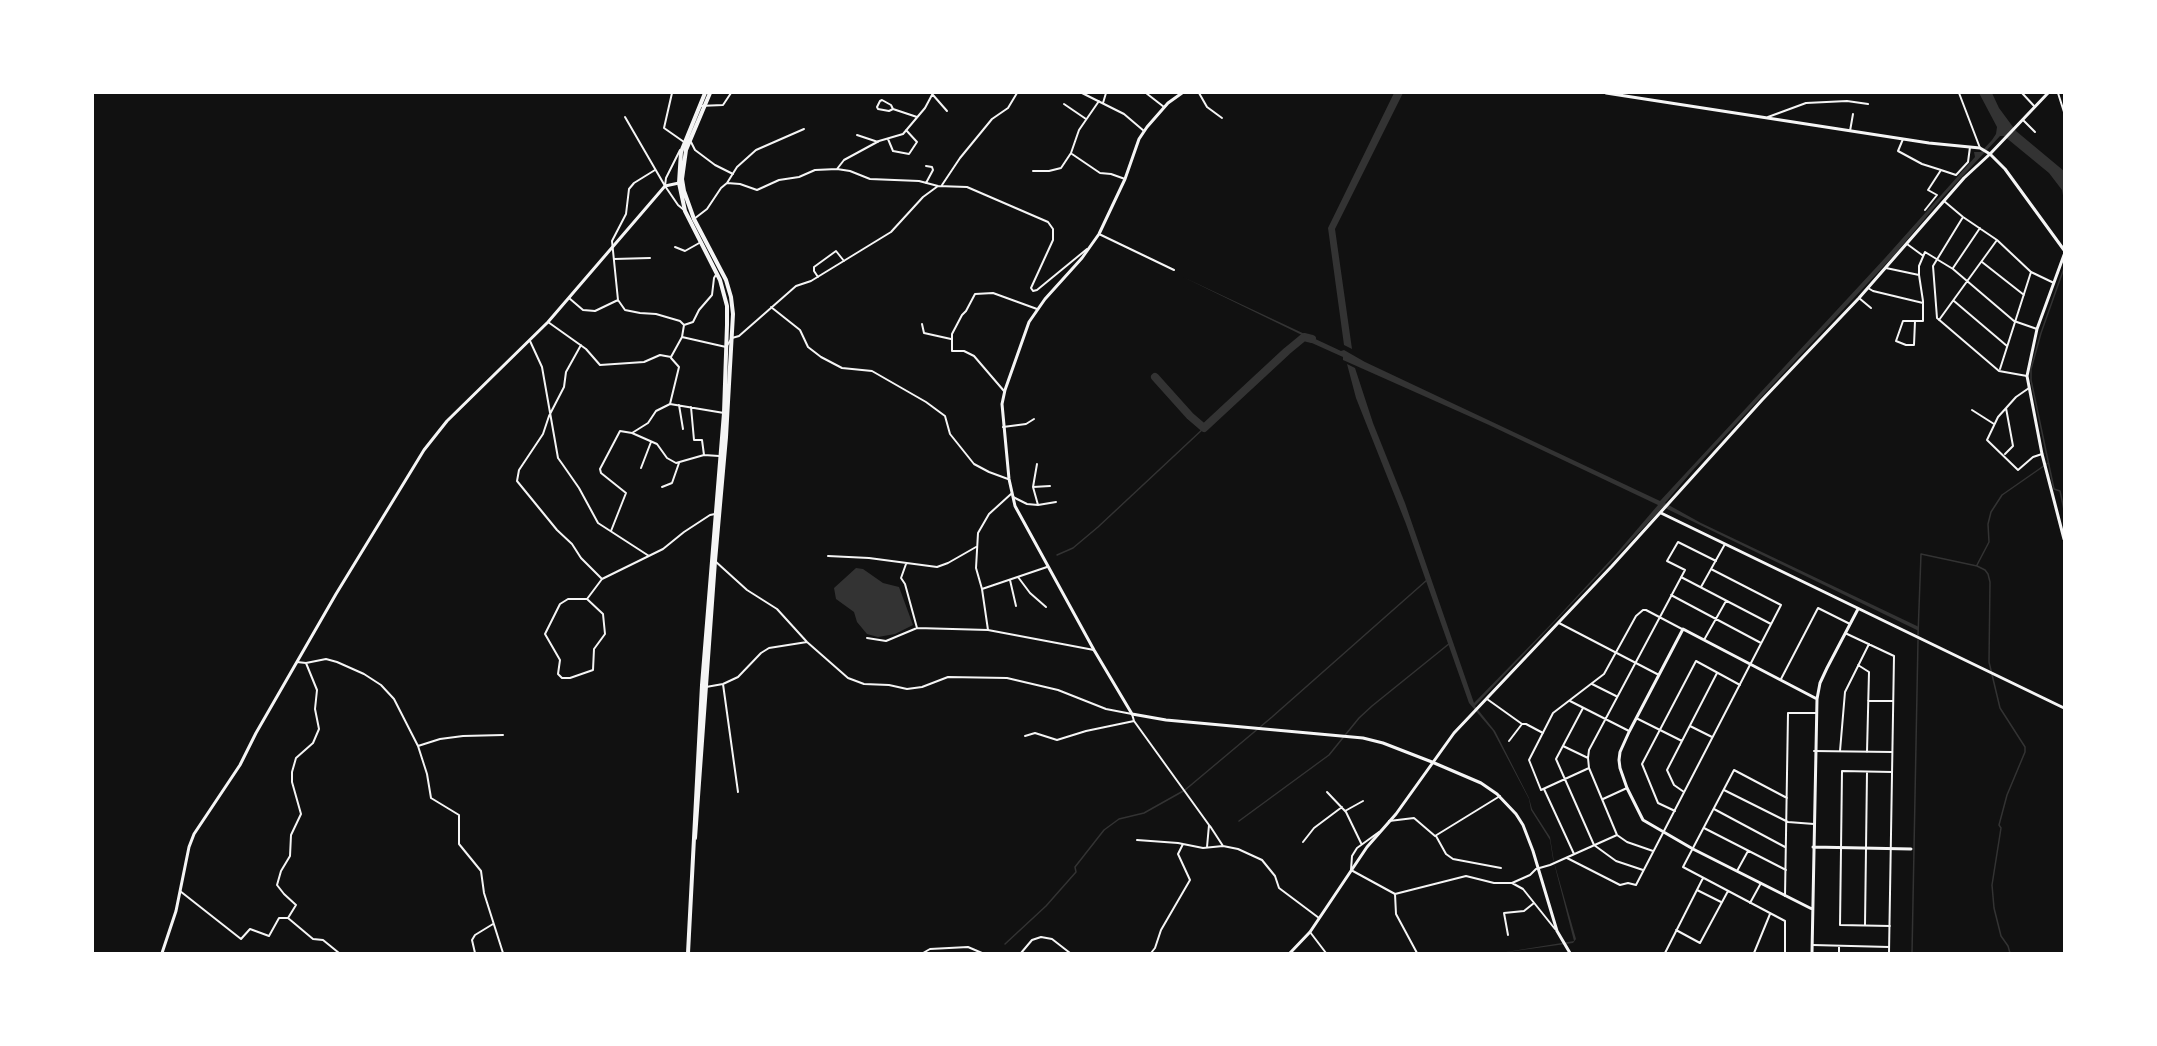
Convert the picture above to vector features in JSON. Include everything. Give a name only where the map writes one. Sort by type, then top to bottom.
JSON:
[{"type":"highway","points":[[693,847],[696,833],[732,339],[731,297],[726,280],[685,211],[679,183],[679,166],[705,93]]},
{"type":"highway","points":[[701,106],[710,93]]},
{"type":"highway","points":[[687,141],[682,179],[684,191],[692,220],[717,272],[726,306],[724,413],[702,685],[688,953]]},
{"type":"street","points":[[672,93],[664,128],[687,141],[695,150],[733,174]]},
{"type":"street","points":[[701,106],[723,105],[731,93]]},
{"type":"street","points":[[682,337],[726,347],[732,339],[739,336],[796,286],[818,277],[891,232],[923,196],[940,185],[992,120],[1008,108],[1017,93]]},
{"type":"street","points":[[1082,93],[1124,114],[1144,131]]},
{"type":"street","points":[[1103,103],[1106,93]]},
{"type":"street","points":[[1146,93],[1164,107]]},
{"type":"street","points":[[1182,93],[1164,107],[1144,131],[1125,179],[1099,234],[1037,309],[1029,322],[1004,391],[1003,428],[1012,496],[1023,522],[1134,721],[1224,846]]},
{"type":"street","points":[[1199,93],[1207,107],[1222,118]]},
{"type":"street","points":[[1606,93],[1903,139],[1980,148],[1990,154],[2005,169],[2064,250]]},
{"type":"street","points":[[1959,93],[1980,148]]},
{"type":"street","points":[[2022,93],[2035,107]]},
{"type":"street","points":[[1290,953],[1310,932],[1351,870],[1454,733],[1559,623],[1762,400],[1859,298],[1964,177],[1990,154],[2048,93]]},
{"type":"street","points":[[2058,93],[2064,112]]},
{"type":"street","points":[[837,169],[844,160],[878,141],[898,137],[917,117],[933,94],[947,111]]},
{"type":"street","points":[[893,109],[891,105],[882,100],[877,107],[889,111],[893,109],[917,117]]},
{"type":"street","points":[[1033,171],[1061,168],[1071,153],[1075,139],[1086,119],[1099,101]]},
{"type":"street","points":[[1766,118],[1806,103],[1847,101],[1868,104]]},
{"type":"street","points":[[1064,104],[1086,119]]},
{"type":"street","points":[[1850,131],[1853,114]]},
{"type":"street","points":[[625,117],[665,186],[685,211]]},
{"type":"street","points":[[2022,120],[2035,132]]},
{"type":"street","points":[[692,220],[707,209],[721,188],[756,150],[804,129]]},
{"type":"street","points":[[888,139],[893,151],[909,154],[916,142],[906,130]]},
{"type":"street","points":[[858,135],[878,141]]},
{"type":"street","points":[[1903,139],[1898,151],[1922,164],[1956,174],[1968,162],[1970,147]]},
{"type":"street","points":[[162,953],[177,911],[189,847],[194,834],[240,765],[297,662],[424,450],[447,421],[548,322],[621,238],[665,186],[666,178],[687,141]]},
{"type":"street","points":[[1071,153],[1100,173],[1125,179]]},
{"type":"street","points":[[926,166],[932,167],[933,170],[926,183]]},
{"type":"street","points":[[727,183],[740,184],[757,190],[779,180],[799,177],[815,170],[837,169],[850,171],[870,179],[967,187],[1032,214],[1051,225],[1054,233],[1053,240],[1030,288],[1033,291],[1092,245]]},
{"type":"street","points":[[655,170],[634,183],[629,189],[626,214],[612,241],[618,300],[625,310],[656,314],[680,321],[684,325]]},
{"type":"street","points":[[1925,210],[1937,195],[1928,190],[1941,170]]},
{"type":"street","points":[[665,186],[679,183]]},
{"type":"street","points":[[1944,201],[1997,240],[2031,272],[2054,283]]},
{"type":"street","points":[[1963,217],[1933,266],[1935,310],[1940,320],[1999,371],[2027,376]]},
{"type":"street","points":[[1953,269],[1980,228]]},
{"type":"street","points":[[1099,234],[1174,270]]},
{"type":"street","points":[[1940,320],[1997,240]]},
{"type":"street","points":[[675,247],[685,251],[701,242]]},
{"type":"street","points":[[1907,244],[1923,256]]},
{"type":"street","points":[[818,277],[814,267],[836,251],[844,261]]},
{"type":"street","points":[[1915,321],[1914,345],[1896,341],[1904,321],[1915,321],[1923,321],[1919,276],[1925,252],[1953,269],[2014,321],[2037,328]]},
{"type":"street","points":[[2064,255],[2037,328],[2027,376],[2042,454],[2064,539]]},
{"type":"street","points":[[614,259],[650,258]]},
{"type":"street","points":[[1982,262],[2024,295]]},
{"type":"street","points":[[1886,268],[1919,276]]},
{"type":"street","points":[[684,325],[693,322],[699,310],[712,295],[717,272]]},
{"type":"street","points":[[1999,371],[2031,272]]},
{"type":"street","points":[[1868,288],[1923,303]]},
{"type":"street","points":[[1004,391],[974,356],[964,351],[952,351],[951,339],[975,294],[993,293],[1037,309]]},
{"type":"street","points":[[569,298],[583,310],[595,311],[618,300]]},
{"type":"street","points":[[1859,298],[1871,308]]},
{"type":"street","points":[[1954,301],[2007,346]]},
{"type":"street","points":[[771,307],[800,330],[808,347],[821,357],[842,368],[872,371],[926,402],[945,416],[950,434],[974,464],[1009,479]]},
{"type":"street","points":[[548,322],[581,345],[596,363],[603,365],[644,362],[657,356],[671,357],[679,367],[670,404]]},
{"type":"street","points":[[922,324],[924,333],[951,339]]},
{"type":"street","points":[[671,357],[682,337],[684,325]]},
{"type":"street","points":[[530,341],[542,368],[558,458],[579,488],[598,523],[649,556]]},
{"type":"street","points":[[581,345],[566,372],[564,387],[550,413],[543,434],[519,470],[517,481],[557,530],[572,544],[580,558],[602,579]]},
{"type":"street","points":[[2029,388],[2006,408],[1994,424],[1987,440],[2018,470],[2033,457],[2042,454]]},
{"type":"street","points":[[632,433],[648,423],[656,411],[670,404],[724,413]]},
{"type":"street","points":[[679,405],[683,429]]},
{"type":"street","points":[[691,407],[694,440],[702,440],[704,455]]},
{"type":"street","points":[[2004,455],[2013,446],[2006,408]]},
{"type":"street","points":[[1972,410],[1994,424]]},
{"type":"street","points":[[1003,428],[1026,424],[1035,418]]},
{"type":"street","points":[[611,531],[626,493],[600,470],[620,431],[632,433],[657,444],[669,460],[679,463],[704,455],[720,456]]},
{"type":"street","points":[[641,468],[651,442]]},
{"type":"street","points":[[662,487],[672,483],[679,463]]},
{"type":"street","points":[[1037,465],[1033,487],[1038,505]]},
{"type":"street","points":[[1033,487],[1050,486]]},
{"type":"street","points":[[1012,496],[1027,504],[1056,502]]},
{"type":"street","points":[[988,630],[982,589],[976,568],[978,533],[989,514],[1012,496]]},
{"type":"street","points":[[1661,513],[2064,708]]},
{"type":"street","points":[[587,599],[602,579],[663,549],[684,532],[715,514]]},
{"type":"street","points":[[1653,851],[1627,842],[1617,835],[1589,768],[1589,750],[1685,570],[1667,561],[1678,542],[1716,561]]},
{"type":"street","points":[[1701,587],[1725,544]]},
{"type":"street","points":[[828,556],[869,558],[937,567],[976,547]]},
{"type":"street","points":[[715,561],[747,590],[777,609],[807,642],[848,678],[864,684],[889,685],[907,689],[922,687],[948,677],[1007,678],[1058,690],[1106,709],[1166,720],[1357,737],[1383,743],[1481,783],[1500,796],[1523,825],[1557,931]]},
{"type":"street","points":[[906,564],[901,578],[905,584],[917,628]]},
{"type":"street","points":[[982,589],[1048,567]]},
{"type":"street","points":[[1567,858],[1620,885],[1629,883],[1636,885],[1781,605],[1711,569]]},
{"type":"street","points":[[1018,577],[1046,607]]},
{"type":"street","points":[[1681,577],[1771,624]]},
{"type":"street","points":[[1010,580],[1016,606]]},
{"type":"street","points":[[1671,595],[1761,643]]},
{"type":"street","points":[[568,599],[587,599],[603,614],[605,634],[594,649],[593,670],[570,678],[562,678],[558,674],[560,660],[545,634],[560,604],[568,599]]},
{"type":"street","points":[[1704,640],[1726,601]]},
{"type":"street","points":[[1781,679],[1818,608],[1850,624]]},
{"type":"street","points":[[1812,953],[1816,699],[1820,683],[1858,609]]},
{"type":"street","points":[[1574,854],[1529,762],[1553,714],[1604,674],[1636,616],[1642,610],[1659,616],[1816,699]]},
{"type":"street","points":[[1559,623],[1659,675]]},
{"type":"street","points":[[867,638],[886,641],[917,628],[988,630],[1094,650]]},
{"type":"street","points":[[1683,629],[1620,752],[1619,760],[1627,788],[1643,820],[1693,849],[1812,909]]},
{"type":"street","points":[[1845,633],[1894,656],[1889,953]]},
{"type":"street","points":[[706,687],[723,684],[738,677],[761,653],[770,648],[807,642]]},
{"type":"street","points":[[1840,751],[1845,692],[1869,644]]},
{"type":"street","points":[[297,662],[306,663],[326,659],[338,662],[381,685],[394,699],[418,746],[427,774],[431,798],[459,815],[459,843],[481,871],[484,893],[503,953]]},
{"type":"street","points":[[1675,811],[1658,803],[1642,764],[1696,661],[1740,685]]},
{"type":"street","points":[[288,918],[296,905],[277,885],[281,871],[290,856],[291,835],[301,814],[292,782],[292,772],[296,758],[314,743],[319,729],[315,709],[317,690],[306,663]]},
{"type":"street","points":[[1858,665],[1869,672],[1867,752]]},
{"type":"street","points":[[1684,792],[1674,785],[1667,770],[1717,673]]},
{"type":"street","points":[[723,684],[738,792]]},
{"type":"street","points":[[1592,684],[1616,696]]},
{"type":"street","points":[[1486,699],[1522,724],[1543,733]]},
{"type":"street","points":[[1570,701],[1629,732]]},
{"type":"street","points":[[1868,701],[1892,701]]},
{"type":"street","points":[[1583,708],[1556,759],[1594,845],[1616,861],[1643,870]]},
{"type":"street","points":[[1785,896],[1788,713],[1816,713]]},
{"type":"street","points":[[1636,718],[1682,741]]},
{"type":"street","points":[[1025,736],[1035,734],[1057,740],[1134,721]]},
{"type":"street","points":[[1509,741],[1522,724]]},
{"type":"street","points":[[1690,726],[1713,738]]},
{"type":"street","points":[[418,746],[440,739],[463,736],[503,735]]},
{"type":"street","points":[[1563,746],[1588,758]]},
{"type":"street","points":[[1814,751],[1892,752]]},
{"type":"street","points":[[1544,789],[1589,768]]},
{"type":"street","points":[[1785,953],[1785,921],[1683,867],[1734,770],[1787,798]]},
{"type":"street","points":[[1890,926],[1840,925],[1842,771],[1892,772]]},
{"type":"street","points":[[1865,926],[1867,772]]},
{"type":"street","points":[[1603,799],[1627,788]]},
{"type":"street","points":[[1724,790],[1788,822],[1814,824]]},
{"type":"street","points":[[1327,792],[1345,811],[1361,843]]},
{"type":"street","points":[[1435,836],[1500,796]]},
{"type":"street","points":[[1345,811],[1362,801]]},
{"type":"street","points":[[1303,842],[1314,828],[1342,807]]},
{"type":"street","points":[[1714,809],[1786,848]]},
{"type":"street","points":[[1389,821],[1414,818],[1435,836],[1446,854],[1453,859],[1501,868]]},
{"type":"street","points":[[1207,847],[1209,825]]},
{"type":"street","points":[[1704,828],[1786,870]]},
{"type":"street","points":[[1351,870],[1352,856],[1361,843],[1382,830]]},
{"type":"street","points":[[1351,870],[1395,894],[1466,876],[1494,883],[1512,883],[1530,876],[1538,869],[1617,835]]},
{"type":"street","points":[[1137,840],[1238,849],[1262,860],[1275,876],[1279,888],[1319,918]]},
{"type":"street","points":[[1151,953],[1161,930],[1190,880],[1178,854],[1183,844]]},
{"type":"street","points":[[1814,847],[1911,849]]},
{"type":"street","points":[[1737,871],[1748,851]]},
{"type":"street","points":[[1665,953],[1703,878]]},
{"type":"street","points":[[1512,883],[1523,889],[1557,931],[1570,953]]},
{"type":"street","points":[[1750,903],[1761,883]]},
{"type":"street","points":[[1697,890],[1722,902]]},
{"type":"street","points":[[180,891],[241,939],[250,929],[269,936],[279,918],[288,918],[313,939],[323,940],[339,953]]},
{"type":"street","points":[[1676,930],[1700,943],[1728,891]]},
{"type":"street","points":[[1395,894],[1396,914],[1417,953]]},
{"type":"street","points":[[1508,935],[1504,913],[1524,911],[1534,903]]},
{"type":"street","points":[[1754,953],[1770,914]]},
{"type":"street","points":[[475,953],[472,940],[475,935],[493,924]]},
{"type":"street","points":[[1310,932],[1326,953]]},
{"type":"street","points":[[1021,953],[1032,940],[1041,937],[1052,939],[1070,953]]},
{"type":"street","points":[[1813,945],[1889,948]]},
{"type":"street","points":[[923,953],[930,949],[968,947],[982,953]]},
{"type":"street","points":[[1839,947],[1839,953]]},
{"type":"street","points":[[1865,947],[1865,953]]},
{"type":"shaded area","points":[[1394,93],[1403,93],[1335,229],[1352,349],[1344,345],[1328,228]]},
{"type":"shaded area","points":[[1979,93],[1992,93],[1999,108],[2016,131],[2064,171],[2064,201],[2062,190],[2049,173],[2004,136],[2000,136],[1943,197],[1895,254],[1693,470],[1665,503],[1701,523],[1919,627],[1919,631],[1663,507],[1475,706],[1495,731],[1529,798],[1532,809],[1550,837],[1554,862],[1576,939],[1573,943],[1500,953],[1574,941],[1553,859],[1550,840],[1531,810],[1529,799],[1493,731],[1469,703],[1406,524],[1356,398],[1347,364],[1355,368],[1373,423],[1405,503],[1474,703],[1554,621],[1658,505],[1489,425],[1343,360],[1343,357],[1303,339],[1302,335],[1183,277],[1341,351],[1344,350],[1660,501],[1885,258],[1975,157],[1974,152],[1981,152],[1992,140],[1997,127]]},
{"type":"shaded area","points":[[856,568],[863,569],[883,583],[899,587],[913,625],[895,634],[878,637],[867,634],[857,622],[854,612],[836,599],[834,588]]},
{"type":"waterway","points":[[2064,268],[2031,369],[2031,380],[2054,489],[2060,491],[2064,510]]},
{"type":"waterway","points":[[1155,377],[1204,428],[1287,351],[1304,337],[1312,339]]},
{"type":"waterway","points":[[1057,555],[1073,548],[1098,527],[1204,428]]},
{"type":"waterway","points":[[1977,565],[1989,542],[1988,524],[1991,512],[2002,495],[2048,463]]},
{"type":"waterway","points":[[1918,635],[1921,554],[1977,566],[1985,570],[1990,582],[1989,662],[2000,708],[2025,747],[2007,795],[1999,825],[2001,828],[1992,885],[1994,908],[2001,936],[2010,953]]},
{"type":"waterway","points":[[1005,944],[1046,906],[1076,872],[1075,867],[1104,830],[1119,819],[1144,813],[1185,790],[1272,717],[1427,580]]},
{"type":"waterway","points":[[1912,953],[1918,640]]},
{"type":"waterway","points":[[1239,821],[1329,755],[1359,718],[1450,643]]}]
